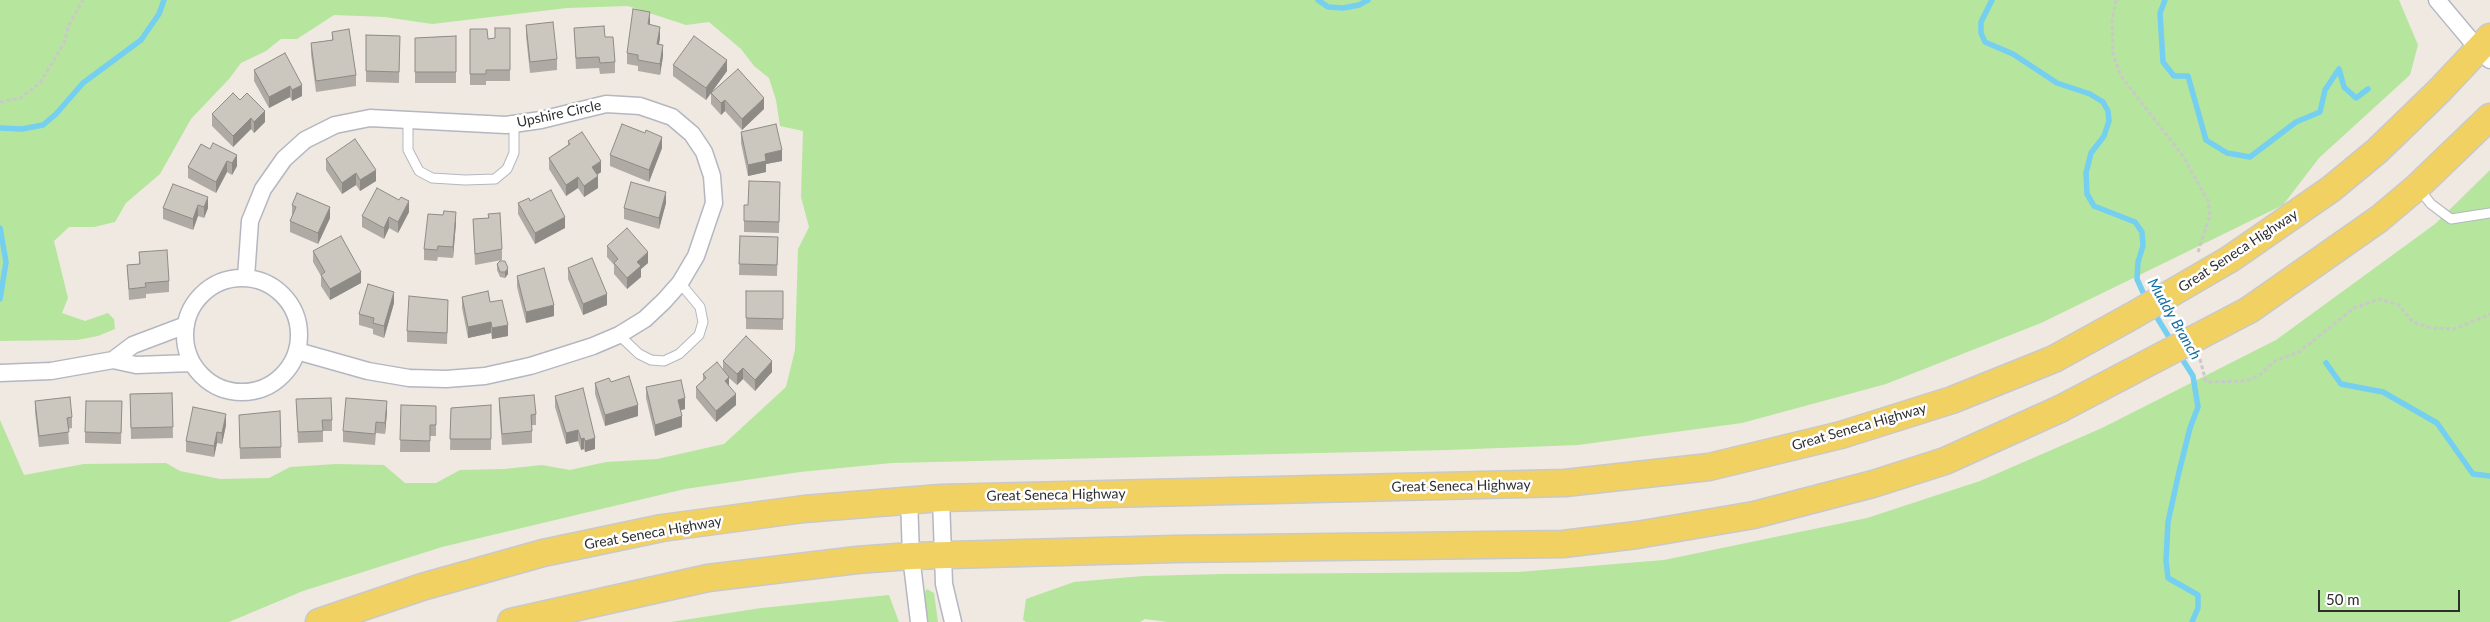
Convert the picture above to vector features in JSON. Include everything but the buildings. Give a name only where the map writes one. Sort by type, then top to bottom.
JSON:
[{"type":"main road","name":"Great Seneca Highway","points":[[319,622],[422,587],[533,556],[662,528],[804,509],[909,499],[1566,483],[1708,467],[1841,435],[1952,400],[2054,359],[2230,259],[2331,189],[2370,156],[2486,49]]},
{"type":"main road","points":[[511,622],[708,578],[857,560],[911,556],[1175,548],[1564,544],[1637,536],[1754,515],[1873,484],[1945,461],[2060,408],[2249,310],[2379,219],[2417,187],[2490,117]]},
{"type":"street","points":[[2437,0],[2486,49]]},
{"type":"street","name":"Upshire Circle","points":[[246,277],[250,221],[263,189],[284,159],[305,140],[335,125],[370,118],[514,124],[606,104],[640,106],[672,117],[692,134],[704,152],[712,176],[714,202],[696,256],[680,283],[645,319],[619,335],[593,346],[530,366],[485,376],[446,379],[409,378],[368,371],[297,351]]},
{"type":"street","points":[[246,277],[263,281],[278,289],[289,302],[297,317],[300,334],[297,351],[290,366],[279,378],[265,387],[249,392],[232,391],[216,386],[203,376],[192,363],[186,345],[186,325],[191,309],[200,295],[222,282],[246,277]]},
{"type":"street","points":[[113,360],[132,345],[186,325]]},
{"type":"street","points":[[0,373],[51,371],[113,360],[136,365],[192,363]]},
{"type":"street","points":[[941,498],[944,584],[953,622]]},
{"type":"street","points":[[909,499],[911,556],[919,622]]},
{"type":"lane","points":[[408,120],[408,150],[419,171],[432,178],[474,180],[494,179],[507,169],[514,153],[514,124]]},
{"type":"lane","points":[[2417,187],[2431,204],[2452,219],[2490,213]]},
{"type":"lane","points":[[619,335],[639,354],[651,360],[664,361],[679,354],[699,335],[703,318],[696,301],[680,283]]},
{"type":"path","points":[[0,102],[20,98],[40,83],[64,43],[68,27],[83,0]]},
{"type":"green space","points":[[0,0],[2399,0],[2418,45],[2410,75],[2319,158],[2283,205],[2041,323],[1886,384],[1742,423],[1578,445],[1447,450],[892,463],[800,472],[685,489],[442,547],[303,591],[229,622],[0,622],[0,420],[24,475],[84,464],[166,463],[180,471],[220,479],[269,478],[290,467],[336,464],[384,465],[405,483],[436,483],[460,470],[504,469],[542,465],[570,470],[606,462],[657,459],[724,444],[786,387],[795,350],[798,249],[809,227],[801,197],[803,131],[780,126],[776,100],[769,78],[754,66],[741,49],[709,22],[686,25],[628,6],[567,8],[432,24],[385,17],[334,15],[297,39],[281,39],[266,51],[241,63],[229,79],[191,119],[160,174],[126,203],[115,222],[94,227],[69,227],[54,241],[68,298],[62,313],[85,321],[108,313],[114,319],[115,329],[98,336],[77,340],[0,341]]},
{"type":"green space","points":[[2490,170],[2490,622],[1168,622],[1145,619],[1140,622],[1026,622],[1023,620],[1026,599],[1074,582],[1143,576],[1223,574],[1518,572],[1664,560],[1867,518],[1980,481],[2102,428],[2276,340],[2435,224]]},
{"type":"green space","points":[[927,589],[934,593],[938,622],[927,622],[922,595]]},
{"type":"green space","points":[[889,595],[899,622],[671,622],[761,608]]},
{"type":"waterway","points":[[0,128],[22,129],[43,125],[56,114],[83,83],[141,40],[159,14],[164,0]]},
{"type":"waterway","name":"Muddy Branch","points":[[1318,0],[1328,7],[1343,8],[1359,5],[1368,0]]},
{"type":"waterway","name":"Muddy Branch","points":[[1992,0],[1981,22],[1981,33],[1985,42],[2013,54],[2057,83],[2090,94],[2103,102],[2108,111],[2109,121],[2104,136],[2091,153],[2086,173],[2087,194],[2094,206],[2135,222],[2142,232],[2143,246],[2138,262],[2137,279],[2146,299]]},
{"type":"waterway","points":[[2165,0],[2160,13],[2163,62],[2174,76],[2188,76],[2206,140],[2227,153],[2250,157],[2296,122],[2320,112],[2325,90],[2339,69],[2344,87],[2356,98],[2368,89]]},
{"type":"waterway","points":[[0,228],[6,262],[0,299]]},
{"type":"waterway","name":"Muddy Branch","points":[[2153,311],[2172,342]]},
{"type":"waterway","name":"Muddy Branch","points":[[2179,354],[2193,376],[2198,407],[2190,428],[2168,522],[2166,560],[2168,578],[2198,595],[2198,608],[2192,622]]},
{"type":"waterway","points":[[2326,363],[2341,384],[2383,392],[2437,423],[2473,474],[2490,476]]}]
